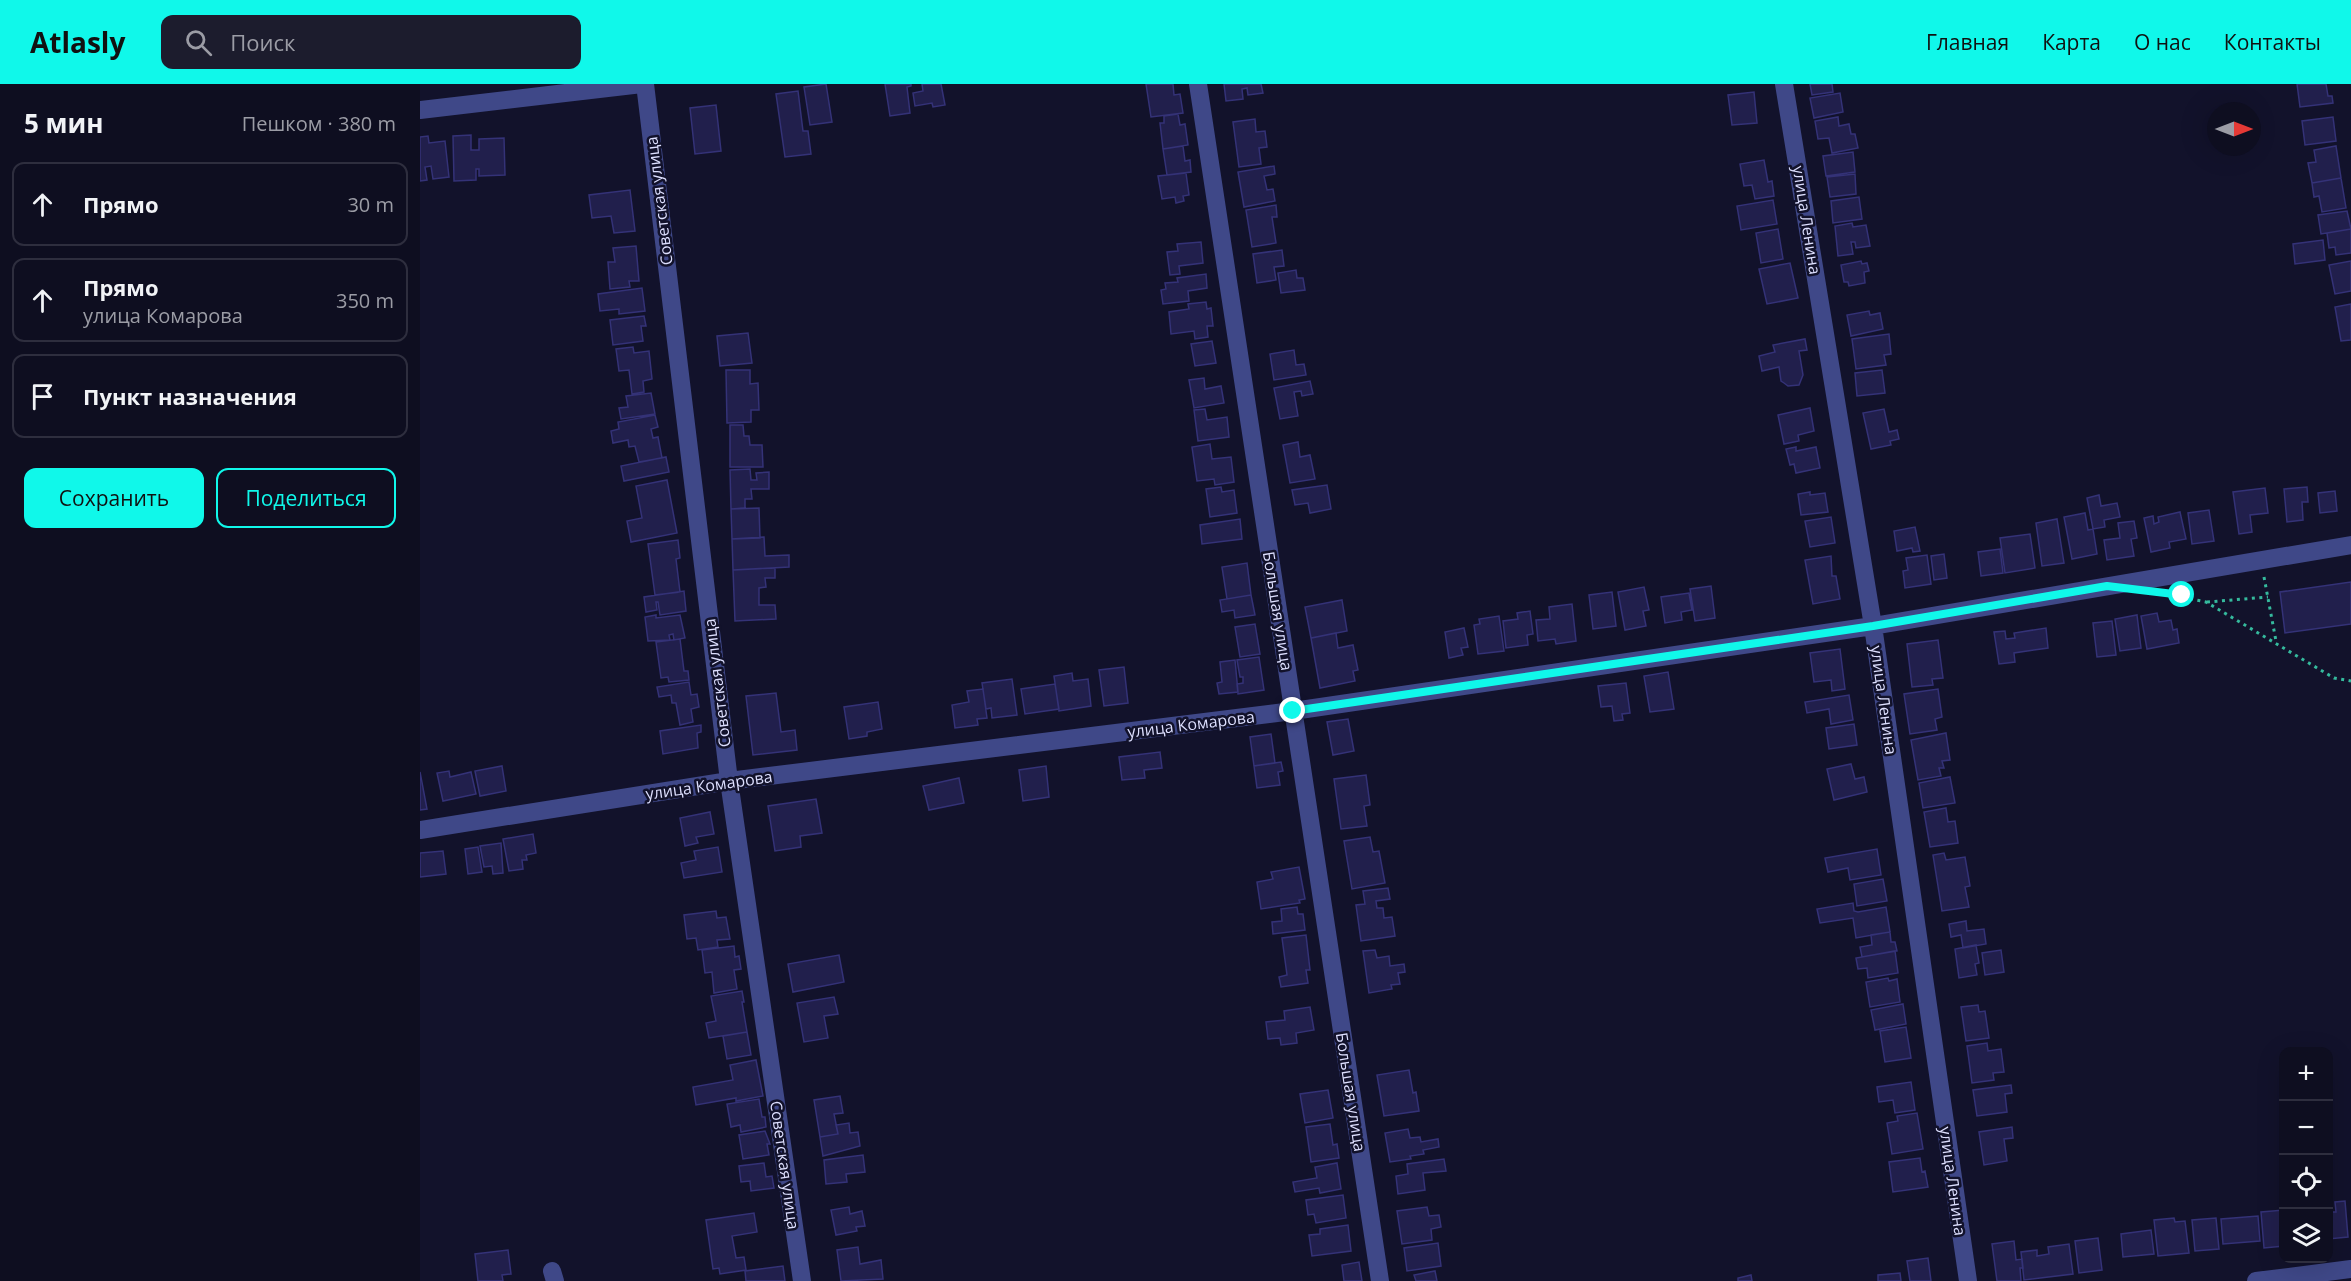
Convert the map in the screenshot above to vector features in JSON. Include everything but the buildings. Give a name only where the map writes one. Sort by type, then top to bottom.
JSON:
[{"type":"street","points":[[420,110],[643,84]]},
{"type":"street","name":"Советская улица","points":[[643,84],[729,781],[802,1281]]},
{"type":"street","name":"Большая улица","points":[[1198,84],[1380,1281]]},
{"type":"street","name":"улица Ленина","points":[[1785,84],[1873,626],[1968,1281]]},
{"type":"street","name":"улица Комарова","points":[[420,830],[729,781],[1293,711],[1873,626],[2351,545]]},
{"type":"street","points":[[2256,1281],[2351,1269]]},
{"type":"path","points":[[2261,560],[2277,643]]},
{"type":"path","points":[[2160,593],[2182,595],[2206,602],[2334,678],[2351,681]]},
{"type":"path","points":[[2206,602],[2268,597]]},
{"type":"route","points":[[1293,711],[1873,626],[2107,586],[2182,595]]}]
